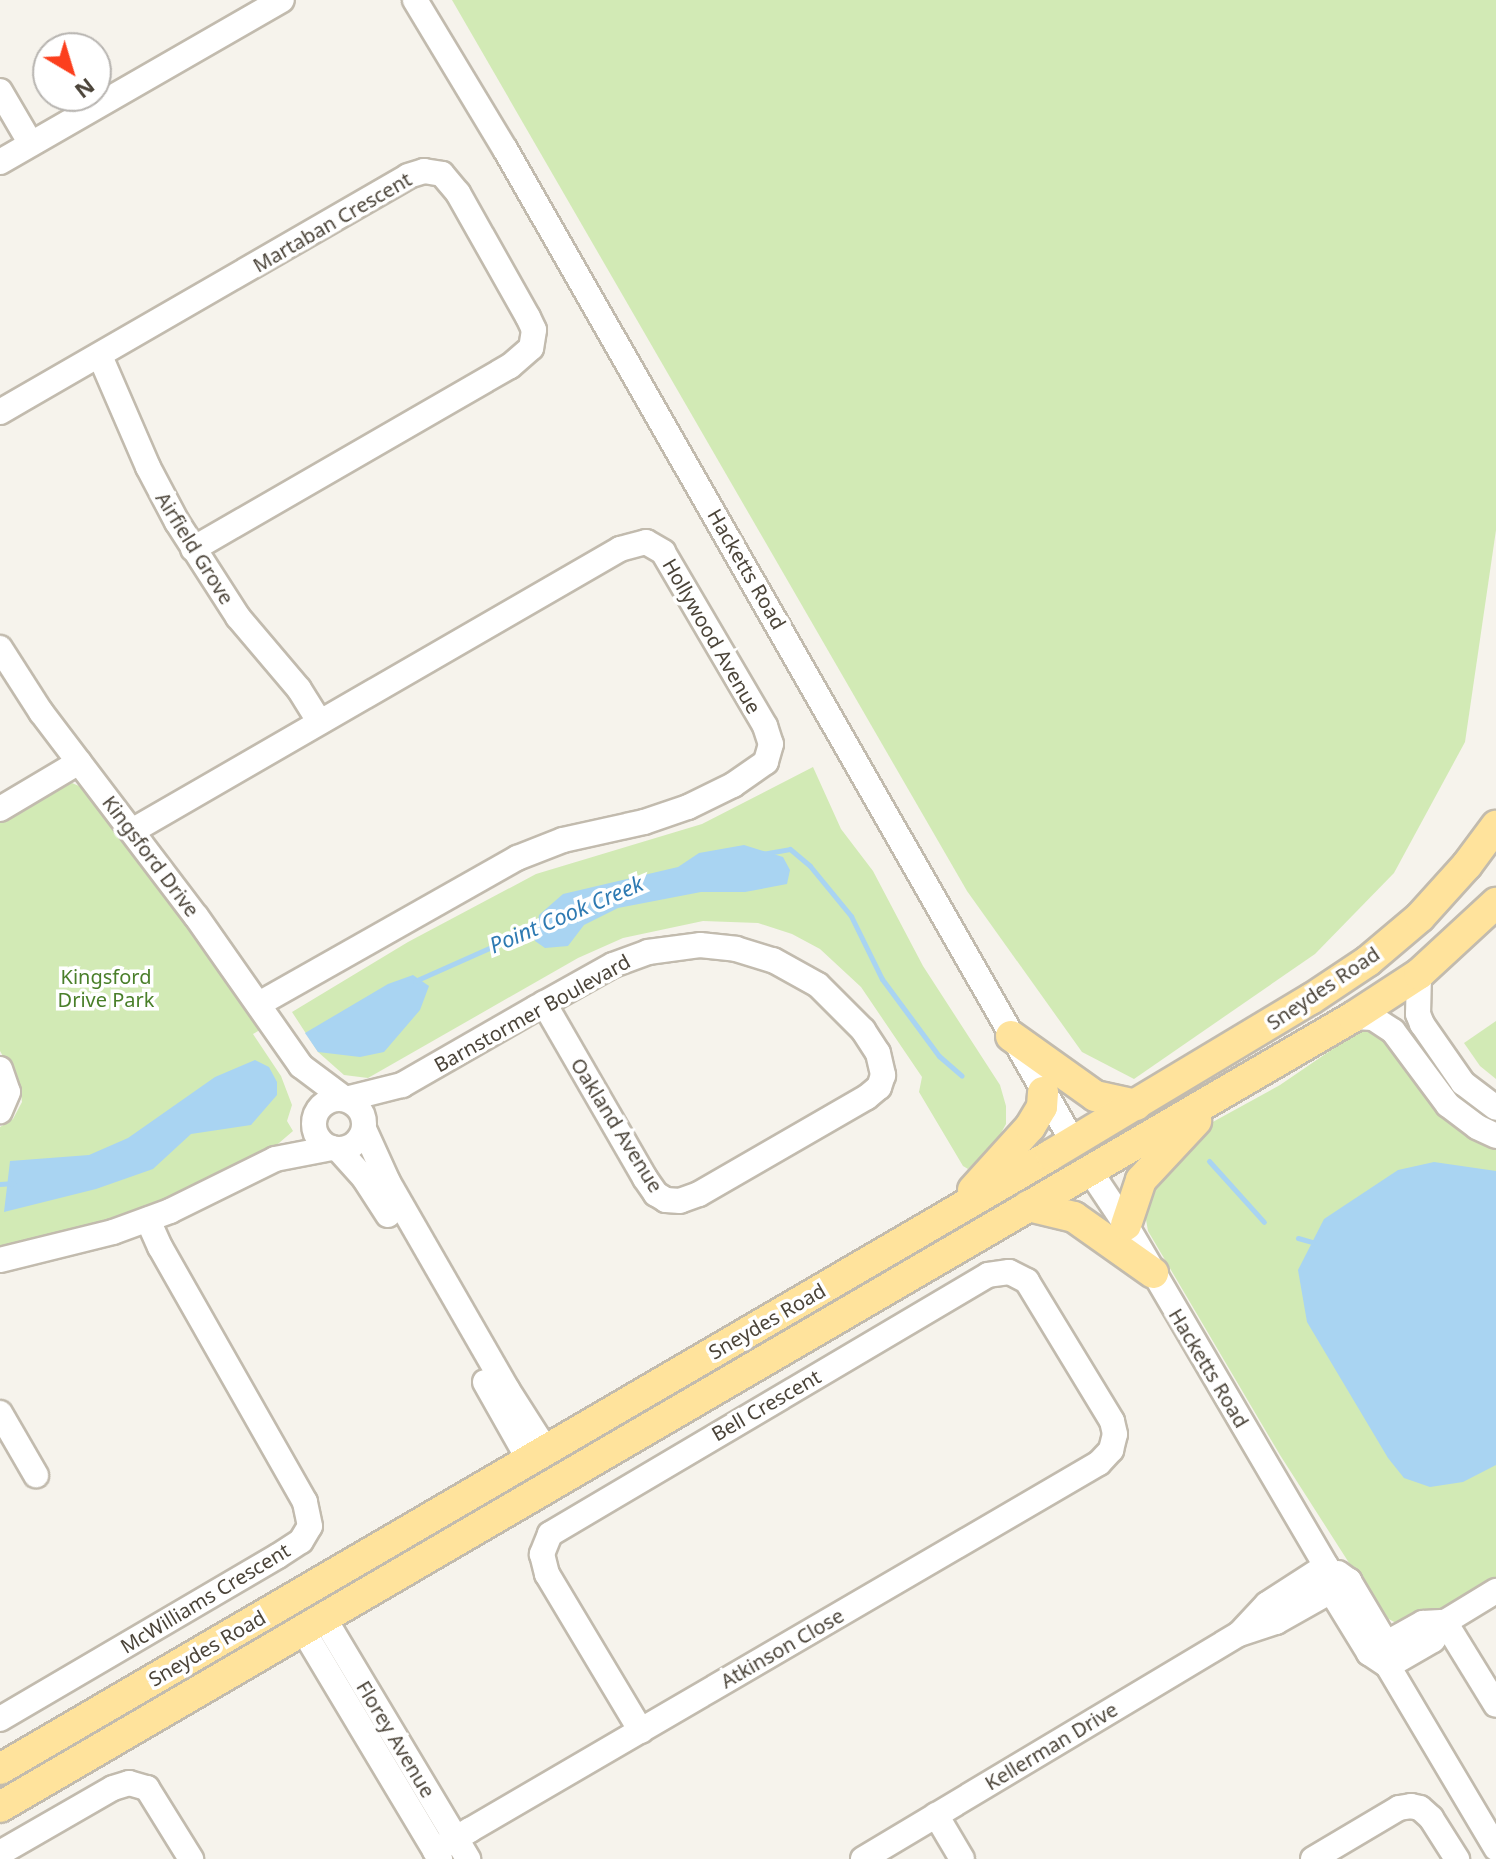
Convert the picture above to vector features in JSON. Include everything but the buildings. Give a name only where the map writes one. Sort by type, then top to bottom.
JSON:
[{"type":"main road","name":"Sneydes Road","points":[[0,1769],[1136,1105],[1368,961],[1420,917],[1467,865],[1496,826]]},
{"type":"main road","name":"Sneydes Road","points":[[0,1807],[1353,1017],[1419,974],[1496,903]]},
{"type":"main road","points":[[1011,1036],[1095,1096],[1136,1105]]},
{"type":"main road","points":[[1126,1225],[1141,1180],[1229,1088]]},
{"type":"main road","points":[[949,1214],[1030,1127],[1042,1107],[1043,1092]]},
{"type":"main road","points":[[1073,1142],[1090,1171]]},
{"type":"main road","points":[[1028,1206],[1074,1217],[1153,1273]]},
{"type":"main road","points":[[538,1455],[555,1482]]},
{"type":"main road","points":[[296,1596],[314,1624]]},
{"type":"street","points":[[0,162],[282,0]]},
{"type":"street","name":"Hacketts Road","points":[[415,0],[505,149],[875,791],[1073,1142]]},
{"type":"street","points":[[0,91],[31,144]]},
{"type":"street","name":"Martaban Crescent","points":[[0,412],[424,171],[436,171],[451,183],[532,324],[533,343],[521,359],[193,549]]},
{"type":"street","name":"Airfield Grove","points":[[100,356],[148,467],[193,549],[238,617],[299,689],[320,722]]},
{"type":"street","name":"Hollywood Avenue","points":[[132,831],[620,549],[646,542],[658,547],[669,560],[765,726],[771,750],[766,762],[752,774],[688,807],[563,840],[517,858],[259,1004]]},
{"type":"street","name":"Kingsford Drive","points":[[0,648],[79,762],[259,1004],[301,1066],[345,1099]]},
{"type":"street","points":[[0,809],[79,762]]},
{"type":"street","name":"Barnstormer Boulevard","points":[[345,1099],[402,1085],[613,965],[648,952],[700,945],[754,954],[804,975],[842,1005],[878,1053],[883,1069],[879,1087]]},
{"type":"street","points":[[1419,974],[1417,999],[1422,1024],[1463,1083],[1496,1108]]},
{"type":"street","name":"Oakland Avenue","points":[[544,1003],[645,1178],[656,1194],[666,1200],[680,1201],[699,1194],[867,1097],[879,1087]]},
{"type":"street","points":[[1353,1017],[1373,1018],[1393,1031],[1448,1105],[1477,1127],[1496,1136]]},
{"type":"street","name":"Kingsford Drive","points":[[301,1066],[314,1118]]},
{"type":"street","points":[[0,1069],[8,1092],[1,1110]]},
{"type":"street","name":"Barnstormer Boulevard","points":[[364,1127],[402,1085]]},
{"type":"street","points":[[275,1159],[329,1100],[345,1099],[360,1109],[364,1127],[388,1182],[507,1389],[538,1455]]},
{"type":"street","points":[[314,1118],[318,1139],[335,1149],[364,1178],[387,1212],[538,1455]]},
{"type":"street","points":[[0,1260],[47,1251],[148,1220],[275,1159],[352,1145],[364,1127]]},
{"type":"street","name":"Hacketts Road","points":[[1090,1171],[1126,1225],[1496,1848]]},
{"type":"street","name":"McWilliams Crescent","points":[[0,1719],[287,1550],[305,1536],[310,1526],[305,1502],[160,1247],[148,1220]]},
{"type":"street","name":"Bell Crescent","points":[[641,1731],[545,1569],[542,1554],[546,1540],[564,1523],[966,1288],[1002,1272],[1023,1277],[1032,1287],[1112,1421],[1115,1434]]},
{"type":"street","points":[[0,1413],[36,1475]]},
{"type":"street","name":"Atkinson Close","points":[[449,1852],[641,1731],[1099,1463],[1111,1450],[1115,1434]]},
{"type":"street","name":"Kellerman Drive","points":[[1239,1634],[1267,1604],[1326,1566]]},
{"type":"street","name":"Kellerman Drive","points":[[863,1859],[1239,1634],[1276,1622],[1340,1586]]},
{"type":"street","points":[[1381,1654],[1423,1623],[1445,1622],[1496,1591]]},
{"type":"street","points":[[1445,1622],[1496,1705]]},
{"type":"street","name":"Florey Avenue","points":[[314,1624],[449,1852]]},
{"type":"street","points":[[0,1853],[113,1788],[136,1783],[155,1799],[191,1859]]},
{"type":"street","points":[[1313,1859],[1392,1812],[1411,1806],[1420,1808],[1431,1818],[1457,1859]]},
{"type":"street","points":[[936,1815],[962,1859]]},
{"type":"green space","points":[[452,0],[1496,0],[1496,530],[1465,742],[1394,873],[1315,954],[1134,1079],[1082,1052],[967,891]]},
{"type":"green space","points":[[813,767],[841,829],[873,871],[923,966],[1000,1085],[1006,1106],[1006,1124],[996,1142],[968,1169],[963,1166],[919,1092],[922,1077],[861,987],[820,949],[792,934],[758,923],[703,921],[623,938],[578,958],[368,1078],[344,1075],[318,1052],[292,1012],[408,942],[536,874],[702,824]]},
{"type":"green space","name":"Kingsford Drive Park","points":[[72,783],[86,789],[186,918],[263,1028],[253,1034],[281,1076],[292,1105],[287,1121],[293,1131],[272,1149],[225,1175],[121,1219],[0,1251],[0,1127],[13,1119],[22,1102],[20,1086],[0,1051],[0,820]]},
{"type":"green space","points":[[1496,1021],[1496,1079],[1480,1066],[1464,1043]]},
{"type":"green space","points":[[1376,1027],[1496,1141],[1496,1581],[1454,1604],[1398,1624],[1383,1616],[1280,1455],[1148,1231],[1142,1197],[1200,1129],[1280,1085],[1362,1029]]},
{"type":"water","points":[[744,845],[783,857],[790,870],[787,884],[745,892],[701,892],[618,908],[584,925],[568,946],[545,948],[535,941],[539,915],[563,894],[678,867],[699,853]]},
{"type":"water","points":[[413,975],[429,986],[420,1010],[384,1052],[360,1057],[318,1052],[305,1033],[388,984]]},
{"type":"water","points":[[255,1060],[269,1067],[277,1082],[277,1095],[251,1125],[191,1134],[153,1169],[96,1189],[4,1212],[10,1161],[89,1155],[128,1138],[215,1077]]},
{"type":"water","points":[[1434,1162],[1496,1171],[1496,1465],[1463,1482],[1430,1487],[1404,1478],[1388,1458],[1307,1322],[1298,1270],[1324,1219],[1398,1170]]},
{"type":"waterway","name":"Point Cook Creek","points":[[762,854],[790,849],[810,866],[851,916],[882,979],[939,1056],[962,1076]]},
{"type":"waterway","name":"Point Cook Creek","points":[[415,981],[541,925]]},
{"type":"waterway","name":"Point Cook Creek","points":[[1209,1161],[1264,1222]]},
{"type":"waterway","name":"Point Cook Creek","points":[[0,1184],[14,1183]]},
{"type":"waterway","name":"Point Cook Creek","points":[[1298,1238],[1312,1242]]}]
